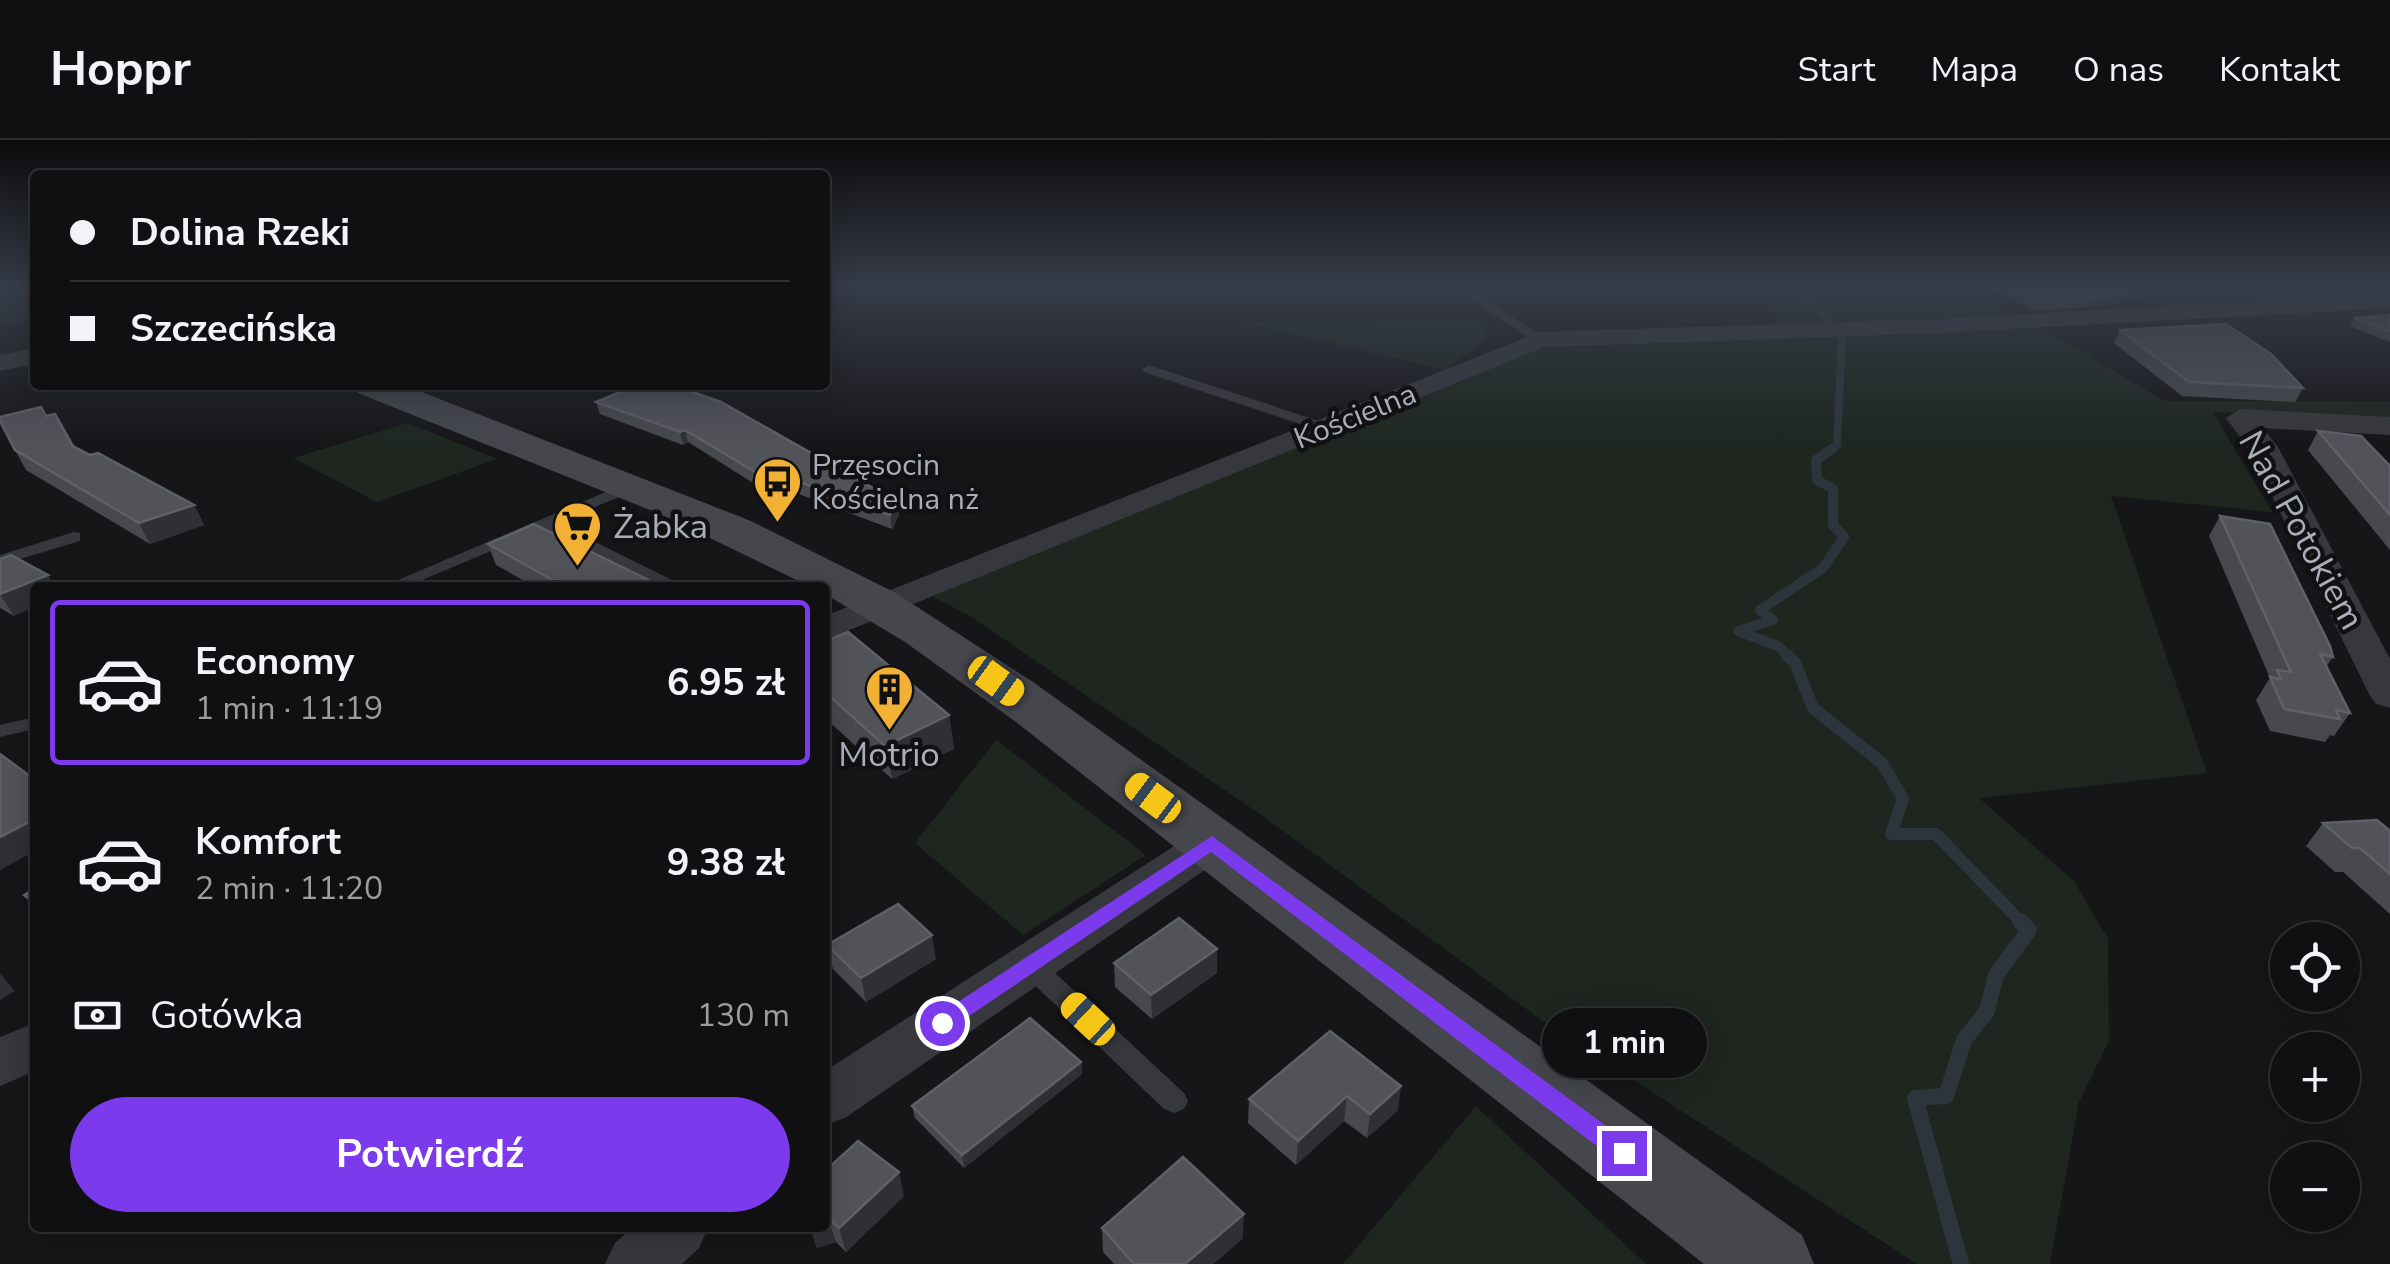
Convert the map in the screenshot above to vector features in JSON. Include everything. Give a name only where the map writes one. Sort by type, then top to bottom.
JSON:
[{"type":"street","name":"Kościelna","points":[[830,627],[1539,340]]},
{"type":"street","points":[[0,363],[30,357]]},
{"type":"street","points":[[383,390],[751,538],[879,604],[986,673],[1771,1264]]},
{"type":"street","name":"Nad Potokiem","points":[[2390,426],[2240,418],[2263,447],[2390,696]]},
{"type":"street","points":[[830,1097],[1212,843]]},
{"type":"street","points":[[0,1063],[30,1047]]},
{"type":"lane","points":[[1149,369],[1326,428]]},
{"type":"lane","points":[[401,582],[626,488]]},
{"type":"lane","points":[[544,523],[667,582]]},
{"type":"lane","points":[[0,560],[74,537]]},
{"type":"lane","points":[[0,731],[30,724]]},
{"type":"lane","points":[[1030,965],[1174,1101]]},
{"type":"shaded area","points":[[1321,340],[1484,340],[1445,370]]},
{"type":"shaded area","points":[[1669,340],[2062,340],[2165,401],[2390,402],[2390,418],[2213,412],[2272,512],[2111,496],[2207,773],[1979,798],[2074,881],[2108,939],[2109,1041],[2079,1102],[2050,1264],[1917,1264],[1540,1019],[1267,819],[970,616],[930,595],[1546,346]]},
{"type":"shaded area","points":[[408,423],[497,459],[377,502],[293,458]]},
{"type":"shaded area","points":[[996,740],[1146,855],[1023,935],[915,843]]},
{"type":"shaded area","points":[[1476,1106],[1645,1263],[1646,1264],[1343,1264]]},
{"type":"building","points":[[2134,340],[2251,340],[2271,354],[2303,388],[2189,382]]},
{"type":"building","points":[[625,390],[687,390],[721,402],[896,501],[890,515],[764,469],[755,472],[685,430],[680,432],[596,402]]},
{"type":"building","points":[[41,407],[46,416],[55,414],[73,446],[90,455],[98,453],[194,505],[139,523],[15,450],[0,417]]},
{"type":"building","points":[[2318,431],[2361,436],[2390,466],[2390,515]]},
{"type":"building","points":[[2220,516],[2270,524],[2330,646],[2333,657],[2320,654],[2350,713],[2336,710],[2340,719],[2284,709],[2270,677],[2281,679],[2277,670],[2291,672]]},
{"type":"building","points":[[534,524],[653,582],[556,582],[488,544]]},
{"type":"building","points":[[11,555],[48,575],[0,594],[0,559]]},
{"type":"building","points":[[848,632],[949,715],[885,746],[830,696],[830,639]]},
{"type":"building","points":[[0,754],[30,776],[30,822],[0,837]]},
{"type":"building","points":[[2377,820],[2390,831],[2390,874],[2323,823]]},
{"type":"building","points":[[898,904],[932,935],[861,978],[830,948],[830,943]]},
{"type":"building","points":[[1179,918],[1217,949],[1151,995],[1114,963]]},
{"type":"building","points":[[1030,1018],[1081,1062],[962,1155],[912,1106]]},
{"type":"building","points":[[1330,1031],[1401,1086],[1370,1114],[1347,1096],[1298,1141],[1249,1099]]},
{"type":"building","points":[[858,1141],[899,1172],[839,1228],[830,1220],[830,1166]]},
{"type":"building","points":[[1183,1157],[1244,1214],[1185,1264],[1134,1264],[1102,1228]]},
{"type":"waterway","points":[[1829,450],[1837,445],[1842,340]]},
{"type":"waterway","points":[[1833,448],[1816,460],[1817,480],[1833,489],[1833,525],[1844,537],[1823,568],[1760,610],[1773,620],[1738,631],[1778,646],[1795,663],[1813,708],[1882,763],[1903,799],[1891,834],[1936,834],[2022,923]]},
{"type":"waterway","points":[[1961,1264],[1915,1098],[1946,1096],[1964,1040],[1987,1011],[1996,975],[2029,930],[2022,923]]},
{"type":"place","name":"Przęsocin Kościelna nż","points":[[777,524]]},
{"type":"place","name":"Żabka","points":[[578,568]]},
{"type":"place","name":"Motrio","points":[[889,732]]},
{"type":"route","points":[[942,1023],[1212,843],[1624,1153]]}]
